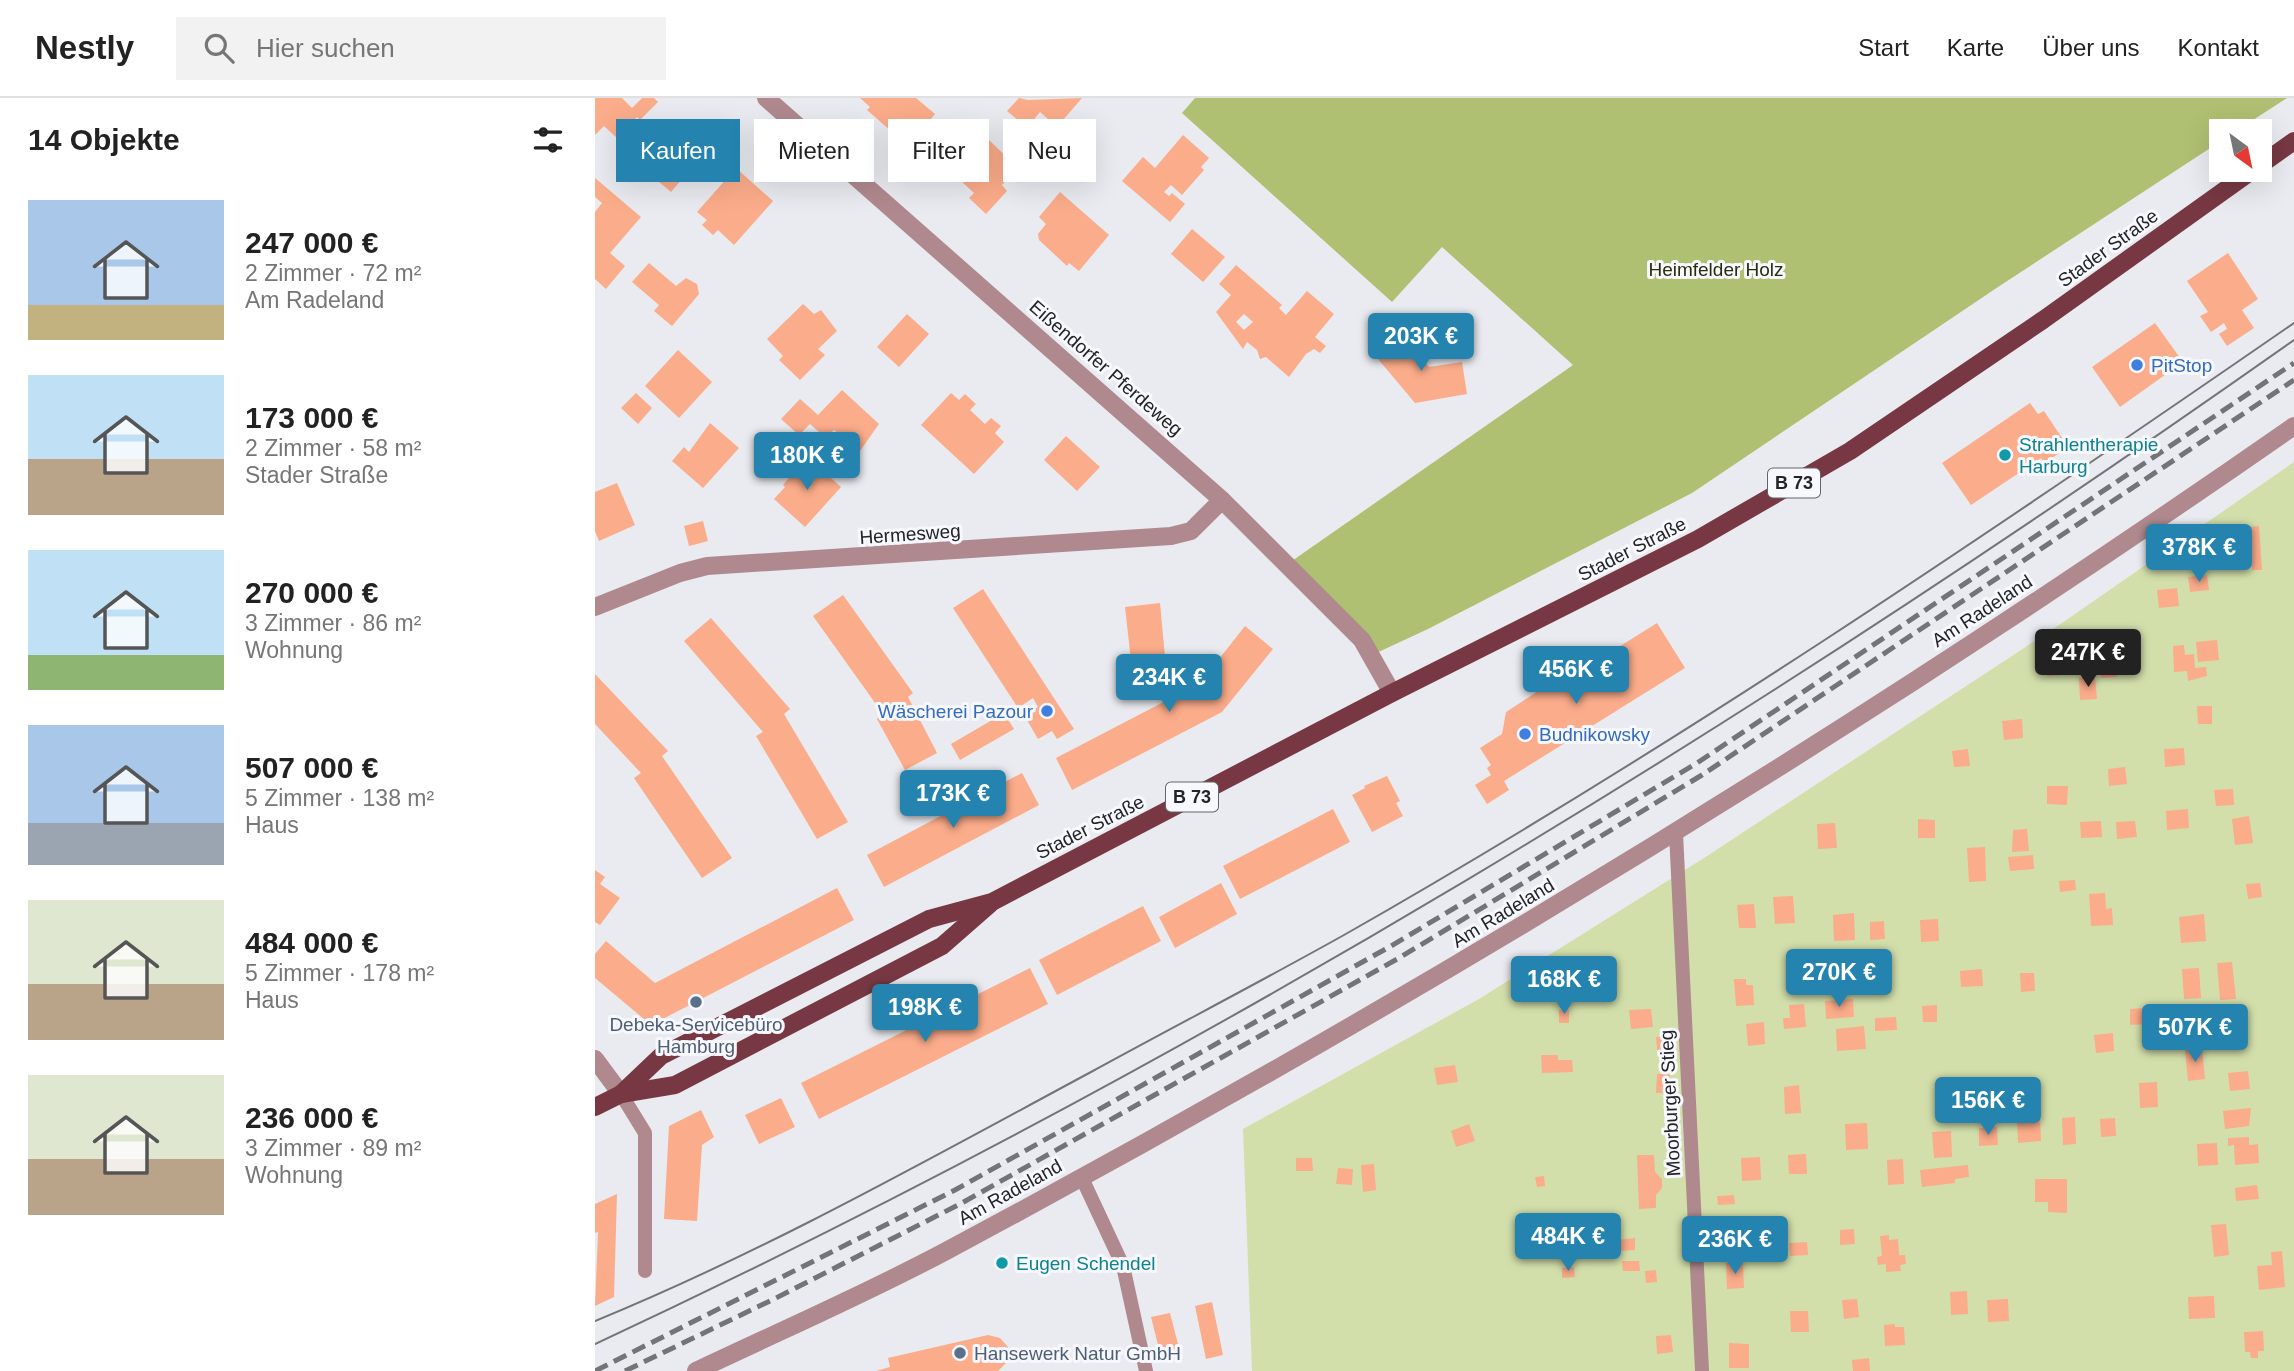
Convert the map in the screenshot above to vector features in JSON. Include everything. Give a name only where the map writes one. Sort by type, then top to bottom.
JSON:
[{"type":"main road","points":[[2272,157],[2294,141]]},
{"type":"main road","name":"Stader Straße","points":[[595,1107],[621,1094],[661,1056],[929,919],[992,902],[1392,693],[1698,539],[1850,451],[2043,320],[2236,182]]},
{"type":"main road","name":"Stader Straße","points":[[621,1094],[675,1085],[942,946],[992,902]]},
{"type":"street","name":"Eißendorfer Pferdeweg","points":[[766,98],[1222,500],[1363,640],[1392,693]]},
{"type":"street","name":"Am Radeland","points":[[696,1371],[945,1252],[1489,947],[1677,833],[2031,605],[2294,426]]},
{"type":"street","name":"Hermesweg","points":[[595,607],[680,573],[707,566],[1171,536],[1191,531],[1222,500]]},
{"type":"street","points":[[595,1059],[621,1094]]},
{"type":"lane","name":"Moorburger Stieg","points":[[1677,833],[1702,1371]]},
{"type":"lane","points":[[621,1094],[645,1133],[645,1271]]},
{"type":"lane","points":[[1081,1176],[1123,1266],[1146,1371]]},
{"type":"green space","name":"Heimfelder Holz","points":[[1195,98],[2287,98],[2255,119],[2209,119],[2209,149],[1692,493],[1372,655],[1289,563],[1573,365],[1442,247],[1392,302],[1182,113]]},
{"type":"green space","points":[[2294,462],[2294,1371],[1252,1371],[1243,1129],[1479,999],[1704,858],[2062,623]]},
{"type":"building","points":[[595,98],[622,98],[632,108],[642,98],[654,98],[658,102],[641,119],[616,119],[616,137],[604,126],[595,135]]},
{"type":"building","points":[[860,98],[916,98],[935,114],[931,119],[888,119],[888,128],[867,110],[870,107]]},
{"type":"building","points":[[1019,98],[1082,98],[1064,119],[1048,119],[1040,112],[1034,119],[1016,119],[1007,111]]},
{"type":"building","points":[[1183,135],[1209,158],[1201,167],[1204,170],[1182,195],[1171,185],[1164,192],[1169,196],[1172,193],[1185,204],[1170,222],[1122,181],[1143,157],[1155,168]]},
{"type":"building","points":[[989,140],[1003,154],[1005,182],[1002,185],[1007,191],[986,214],[969,198],[974,193],[962,182],[989,182]]},
{"type":"building","points":[[740,172],[773,201],[734,245],[718,230],[713,235],[702,225],[707,220],[697,212],[724,182],[740,182]]},
{"type":"building","points":[[595,178],[641,217],[610,253],[625,266],[606,289],[595,279],[595,212],[602,203],[595,197]]},
{"type":"building","points":[[659,182],[680,182],[671,192]]},
{"type":"building","points":[[1060,192],[1109,235],[1079,271],[1069,263],[1067,266],[1039,240],[1038,234],[1046,224],[1039,217]]},
{"type":"building","points":[[1192,229],[1225,257],[1203,282],[1171,254]]},
{"type":"building","points":[[2228,253],[2258,299],[2242,310],[2254,328],[2227,346],[2219,334],[2227,329],[2224,323],[2211,332],[2200,316],[2208,312],[2187,281]]},
{"type":"building","points":[[649,263],[676,286],[686,278],[697,284],[699,294],[672,326],[654,311],[659,305],[632,282]]},
{"type":"building","points":[[1236,265],[1282,305],[1279,308],[1286,315],[1307,291],[1334,314],[1315,337],[1326,346],[1320,353],[1314,349],[1306,354],[1289,377],[1266,357],[1260,359],[1257,350],[1247,342],[1243,349],[1216,312],[1231,295],[1219,284]],"holes":[[[1244,314],[1253,322],[1244,330],[1236,322]]]},
{"type":"building","points":[[803,304],[814,314],[821,310],[837,331],[818,349],[825,355],[800,380],[779,360],[783,356],[767,339]]},
{"type":"building","points":[[907,314],[929,334],[899,367],[877,347]]},
{"type":"building","name":"PitStop","points":[[2155,323],[2183,362],[2120,407],[2092,367]]},
{"type":"building","points":[[1401,334],[1429,367],[1462,362],[1467,394],[1415,403],[1373,353]]},
{"type":"building","points":[[678,350],[712,382],[679,418],[645,386]]},
{"type":"building","points":[[842,390],[879,424],[860,451],[834,430],[826,438],[810,424],[799,435],[781,419],[800,399],[818,415]]},
{"type":"building","points":[[636,393],[652,408],[638,424],[621,408]]},
{"type":"building","points":[[951,393],[959,400],[965,394],[976,404],[970,410],[985,424],[991,418],[1001,426],[995,433],[1004,442],[974,474],[921,425]]},
{"type":"building","name":"Strahlentherapie Harburg","points":[[2030,403],[2038,414],[2044,411],[2068,447],[2045,463],[2041,458],[1971,505],[1942,463]]},
{"type":"building","points":[[710,423],[739,448],[703,488],[672,461],[684,447],[689,452]]},
{"type":"building","points":[[1066,436],[1100,467],[1077,491],[1044,460]]},
{"type":"building","points":[[807,457],[841,487],[805,527],[774,499]]},
{"type":"building","points":[[617,483],[635,525],[599,541],[595,531],[595,492]]},
{"type":"building","points":[[703,521],[708,541],[689,546],[684,526]]},
{"type":"building","points":[[2259,526],[2262,570],[2252,570],[2249,527]]},
{"type":"building","points":[[2207,575],[2209,590],[2190,592],[2188,577]]},
{"type":"building","points":[[2177,588],[2179,606],[2159,608],[2157,590]]},
{"type":"building","points":[[983,589],[1074,729],[1057,739],[1052,731],[1038,739],[1024,715],[1038,707],[1033,698],[1018,708],[953,608]]},
{"type":"building","points":[[843,595],[913,693],[908,697],[937,753],[905,770],[877,719],[883,714],[813,616]]},
{"type":"building","points":[[1160,603],[1165,657],[1131,661],[1125,607]]},
{"type":"building","points":[[711,618],[790,709],[784,714],[848,822],[817,839],[756,736],[763,732],[684,641]]},
{"type":"building","points":[[1657,623],[1685,668],[1504,781],[1509,790],[1487,804],[1475,785],[1491,775],[1487,768],[1491,765],[1480,748],[1502,734],[1506,712],[1558,678],[1566,680]]},
{"type":"building","points":[[1245,626],[1273,649],[1222,712],[1072,790],[1056,758],[1200,683]]},
{"type":"building","points":[[2217,640],[2219,660],[2198,662],[2196,642]]},
{"type":"building","points":[[2184,645],[2185,655],[2194,654],[2195,668],[2206,667],[2207,676],[2188,681],[2187,671],[2174,672],[2173,646]]},
{"type":"building","points":[[2060,654],[2061,675],[2047,676],[2046,655]]},
{"type":"building","points":[[2116,658],[2117,677],[2101,678],[2100,659]]},
{"type":"building","points":[[595,674],[668,751],[662,756],[732,858],[702,878],[634,778],[641,773],[595,724]]},
{"type":"building","points":[[2095,677],[2097,699],[2080,700],[2079,678]]},
{"type":"building","points":[[2197,706],[2212,706],[2212,724],[2198,724]]},
{"type":"building","points":[[1004,713],[1014,729],[960,760],[951,744]]},
{"type":"building","points":[[2022,719],[2023,738],[2004,740],[2002,721]]},
{"type":"building","points":[[2184,748],[2185,765],[2165,767],[2164,749]]},
{"type":"building","points":[[1968,749],[1970,766],[1954,767],[1952,751]]},
{"type":"building","points":[[2125,767],[2127,784],[2109,786],[2108,769]]},
{"type":"building","points":[[1022,773],[1039,805],[884,887],[867,855]]},
{"type":"building","points":[[1387,776],[1400,801],[1396,803],[1403,816],[1372,832],[1352,795],[1365,788],[1364,786]]},
{"type":"building","points":[[2047,786],[2068,786],[2067,805],[2047,804]]},
{"type":"building","points":[[2233,789],[2234,805],[2216,806],[2214,790]]},
{"type":"building","points":[[1333,809],[1350,842],[1240,899],[1223,866]]},
{"type":"building","points":[[2188,809],[2189,828],[2167,830],[2166,811]]},
{"type":"building","points":[[2249,816],[2253,843],[2235,845],[2232,819]]},
{"type":"building","points":[[1918,819],[1935,820],[1935,838],[1918,838]]},
{"type":"building","points":[[2101,821],[2102,837],[2081,838],[2080,822]]},
{"type":"building","points":[[2135,821],[2137,837],[2117,839],[2116,822]]},
{"type":"building","points":[[1835,823],[1837,848],[1818,849],[1817,824]]},
{"type":"building","points":[[2027,829],[2029,851],[2012,852],[2013,830]]},
{"type":"building","points":[[1985,847],[1986,881],[1969,882],[1967,848]]},
{"type":"building","points":[[2033,855],[2034,869],[2010,871],[2008,857]]},
{"type":"building","points":[[595,870],[605,877],[600,884],[620,898],[600,925],[595,922]]},
{"type":"building","points":[[2075,880],[2076,890],[2060,892],[2059,881]]},
{"type":"building","points":[[1221,883],[1237,914],[1175,948],[1159,917]]},
{"type":"building","points":[[2260,883],[2262,897],[2248,899],[2246,884]]},
{"type":"building","points":[[837,888],[854,920],[651,1025],[595,978],[595,954],[606,941],[655,983]]},
{"type":"building","points":[[2105,893],[2106,909],[2112,908],[2113,925],[2091,926],[2089,894]]},
{"type":"building","points":[[1793,896],[1795,923],[1775,924],[1773,897]]},
{"type":"building","points":[[1754,904],[1756,928],[1739,928],[1737,905]]},
{"type":"building","points":[[1143,906],[1161,941],[1057,995],[1039,960]]},
{"type":"building","points":[[1854,913],[1855,940],[1834,941],[1833,915]]},
{"type":"building","points":[[2204,914],[2206,941],[2181,943],[2179,917]]},
{"type":"building","points":[[1938,919],[1939,941],[1921,942],[1920,920]]},
{"type":"building","points":[[1884,921],[1885,939],[1870,940],[1870,922]]},
{"type":"building","points":[[1890,953],[1891,964],[1869,965],[1868,954]]},
{"type":"building","points":[[2232,962],[2236,999],[2220,1000],[2217,963]]},
{"type":"building","points":[[1030,968],[1048,1004],[819,1119],[801,1083]]},
{"type":"building","points":[[2199,968],[2201,998],[2184,999],[2182,969]]},
{"type":"building","points":[[1982,969],[1983,986],[1961,987],[1960,971]]},
{"type":"building","points":[[2020,973],[2034,973],[2035,991],[2021,992]]},
{"type":"building","points":[[1734,979],[1746,979],[1746,985],[1753,985],[1754,1005],[1736,1006]]},
{"type":"building","points":[[1853,999],[1854,1017],[1826,1019],[1825,1001]]},
{"type":"building","points":[[1804,1004],[1806,1027],[1784,1029],[1783,1018],[1790,1018],[1789,1005]]},
{"type":"building","points":[[2240,1004],[2241,1016],[2220,1018],[2219,1007]]},
{"type":"building","points":[[1937,1005],[1937,1022],[1923,1022],[1922,1006]]},
{"type":"building","points":[[2146,1008],[2147,1024],[2130,1025],[2130,1009]]},
{"type":"building","points":[[1651,1009],[1653,1027],[1631,1029],[1629,1010]]},
{"type":"building","points":[[1559,1010],[1569,1010],[1569,1023],[1559,1023]]},
{"type":"building","points":[[1896,1017],[1897,1030],[1875,1031],[1875,1018]]},
{"type":"building","points":[[1764,1022],[1765,1044],[1748,1046],[1746,1024]]},
{"type":"building","points":[[2238,1022],[2240,1039],[2223,1042],[2220,1024]]},
{"type":"building","points":[[1864,1026],[1866,1049],[1837,1051],[1836,1029]]},
{"type":"building","points":[[2113,1033],[2114,1051],[2096,1053],[2094,1035]]},
{"type":"building","points":[[1671,1036],[1672,1057],[1658,1058],[1656,1037]]},
{"type":"building","points":[[2202,1048],[2205,1079],[2188,1081],[2185,1050]]},
{"type":"building","points":[[1541,1055],[1558,1055],[1558,1060],[1572,1060],[1573,1072],[1542,1073]]},
{"type":"building","points":[[1455,1065],[1458,1082],[1437,1085],[1434,1068]]},
{"type":"building","points":[[2248,1071],[2250,1089],[2230,1091],[2228,1073]]},
{"type":"building","points":[[1657,1074],[1670,1074],[1670,1093],[1656,1093]]},
{"type":"building","points":[[2157,1082],[2158,1107],[2140,1108],[2139,1083]]},
{"type":"building","points":[[1799,1085],[1801,1113],[1785,1114],[1784,1087]]},
{"type":"building","points":[[781,1098],[795,1127],[759,1144],[745,1115]]},
{"type":"building","points":[[2251,1108],[2249,1126],[2225,1129],[2223,1111]]},
{"type":"building","points":[[701,1110],[714,1137],[702,1145],[697,1221],[664,1219],[669,1126]]},
{"type":"building","points":[[2040,1117],[2041,1141],[2018,1143],[2017,1118]]},
{"type":"building","points":[[2075,1117],[2076,1144],[2063,1145],[2062,1118]]},
{"type":"building","points":[[2115,1118],[2116,1136],[2101,1137],[2100,1119]]},
{"type":"building","points":[[1867,1123],[1868,1149],[1846,1150],[1845,1124]]},
{"type":"building","points":[[1469,1124],[1475,1141],[1456,1147],[1451,1131]]},
{"type":"building","points":[[1997,1127],[1998,1145],[1979,1146],[1979,1128]]},
{"type":"building","points":[[1951,1131],[1952,1157],[1934,1158],[1932,1132]]},
{"type":"building","points":[[2249,1137],[2249,1145],[2258,1144],[2259,1163],[2235,1165],[2234,1145],[2228,1146],[2228,1138]]},
{"type":"building","points":[[2217,1143],[2218,1165],[2198,1166],[2197,1144]]},
{"type":"building","points":[[1806,1154],[1807,1174],[1789,1174],[1788,1155]]},
{"type":"building","points":[[1637,1155],[1654,1155],[1655,1172],[1662,1179],[1662,1188],[1656,1195],[1656,1208],[1639,1209]]},
{"type":"building","points":[[1760,1157],[1761,1180],[1742,1181],[1741,1158]]},
{"type":"building","points":[[1296,1158],[1312,1158],[1313,1171],[1296,1171]]},
{"type":"building","points":[[1903,1159],[1904,1184],[1888,1185],[1887,1160]]},
{"type":"building","points":[[1374,1164],[1376,1190],[1363,1192],[1361,1165]]},
{"type":"building","points":[[1968,1165],[1969,1177],[1955,1179],[1955,1183],[1922,1187],[1920,1170]]},
{"type":"building","points":[[1338,1168],[1353,1169],[1352,1185],[1336,1184]]},
{"type":"building","points":[[1544,1176],[1545,1186],[1537,1187],[1535,1177]]},
{"type":"building","points":[[2035,1179],[2067,1179],[2067,1213],[2048,1212],[2048,1202],[2035,1202]]},
{"type":"building","points":[[2257,1185],[2259,1199],[2236,1201],[2235,1188]]},
{"type":"building","points":[[617,1194],[614,1297],[595,1306],[598,1232],[595,1233],[595,1204]]},
{"type":"building","points":[[1734,1195],[1735,1204],[1718,1205],[1717,1196]]},
{"type":"building","points":[[1561,1214],[1577,1214],[1577,1233],[1561,1232]]},
{"type":"building","points":[[2226,1224],[2229,1255],[2214,1257],[2211,1225]]},
{"type":"building","points":[[1854,1229],[1855,1244],[1840,1245],[1840,1230]]},
{"type":"building","points":[[1889,1235],[1889,1240],[1898,1239],[1899,1255],[1905,1255],[1906,1264],[1900,1265],[1901,1271],[1886,1272],[1886,1264],[1878,1265],[1877,1257],[1882,1256],[1880,1236]]},
{"type":"building","points":[[1635,1238],[1635,1250],[1619,1251],[1618,1240]]},
{"type":"building","points":[[1807,1242],[1808,1255],[1790,1256],[1789,1243]]},
{"type":"building","points":[[2282,1251],[2285,1287],[2259,1290],[2257,1266],[2272,1265],[2271,1252]]},
{"type":"building","points":[[1622,1261],[1639,1261],[1640,1271],[1623,1271]]},
{"type":"building","points":[[1726,1263],[1743,1263],[1744,1288],[1727,1289]]},
{"type":"building","points":[[1574,1267],[1575,1277],[1562,1278],[1562,1268]]},
{"type":"building","points":[[1656,1270],[1657,1282],[1646,1283],[1645,1271]]},
{"type":"building","points":[[1967,1291],[1968,1314],[1951,1315],[1950,1292]]},
{"type":"building","points":[[2214,1296],[2215,1318],[2189,1319],[2188,1297]]},
{"type":"building","points":[[1857,1299],[1859,1317],[1844,1319],[1842,1300]]},
{"type":"building","points":[[2008,1299],[2009,1321],[1988,1322],[1987,1300]]},
{"type":"building","points":[[1212,1302],[1223,1355],[1206,1359],[1195,1306]]},
{"type":"building","points":[[1790,1311],[1808,1311],[1809,1332],[1791,1332]]},
{"type":"building","points":[[1170,1313],[1179,1348],[1160,1353],[1151,1317]]},
{"type":"building","points":[[1895,1324],[1895,1327],[1904,1327],[1905,1345],[1885,1346],[1884,1325]]},
{"type":"building","points":[[2263,1331],[2264,1351],[2258,1351],[2258,1358],[2251,1358],[2250,1352],[2245,1352],[2244,1332]]},
{"type":"building","name":"Hansewerk Natur GmbH","points":[[988,1335],[1000,1338],[1008,1347],[1007,1362],[998,1371],[876,1371],[890,1367],[888,1358]]},
{"type":"building","points":[[1671,1335],[1673,1352],[1657,1354],[1656,1336]]},
{"type":"building","points":[[1729,1343],[1749,1344],[1749,1368],[1729,1368]]},
{"type":"building","points":[[1869,1358],[1870,1371],[1853,1371],[1852,1360]]},
{"type":"tram line","points":[[595,1321],[722,1265],[846,1203],[1344,935],[1466,864],[1707,716],[1943,562],[2294,323]]},
{"type":"tram line","points":[[595,1344],[818,1236],[1037,1123],[1254,1004],[1467,880],[1677,751],[1885,618],[2091,481],[2294,340]]},
{"type":"railway","points":[[595,1371],[955,1190],[1391,946],[1697,763],[2294,363]]},
{"type":"railway","points":[[625,1371],[960,1204],[1399,958],[1702,775],[2294,380]]},
{"type":"place","name":"PitStop","points":[[2137,365]]},
{"type":"place","name":"Strahlentherapie Harburg","points":[[2005,455]]},
{"type":"place","name":"Wäscherei Pazour","points":[[1047,711]]},
{"type":"place","name":"Budnikowsky","points":[[1525,734]]},
{"type":"place","name":"Debeka-Servicebüro Hamburg","points":[[696,1002]]},
{"type":"place","name":"Eugen Schendel","points":[[1002,1263]]},
{"type":"place","name":"Hansewerk Natur GmbH","points":[[960,1353]]}]
